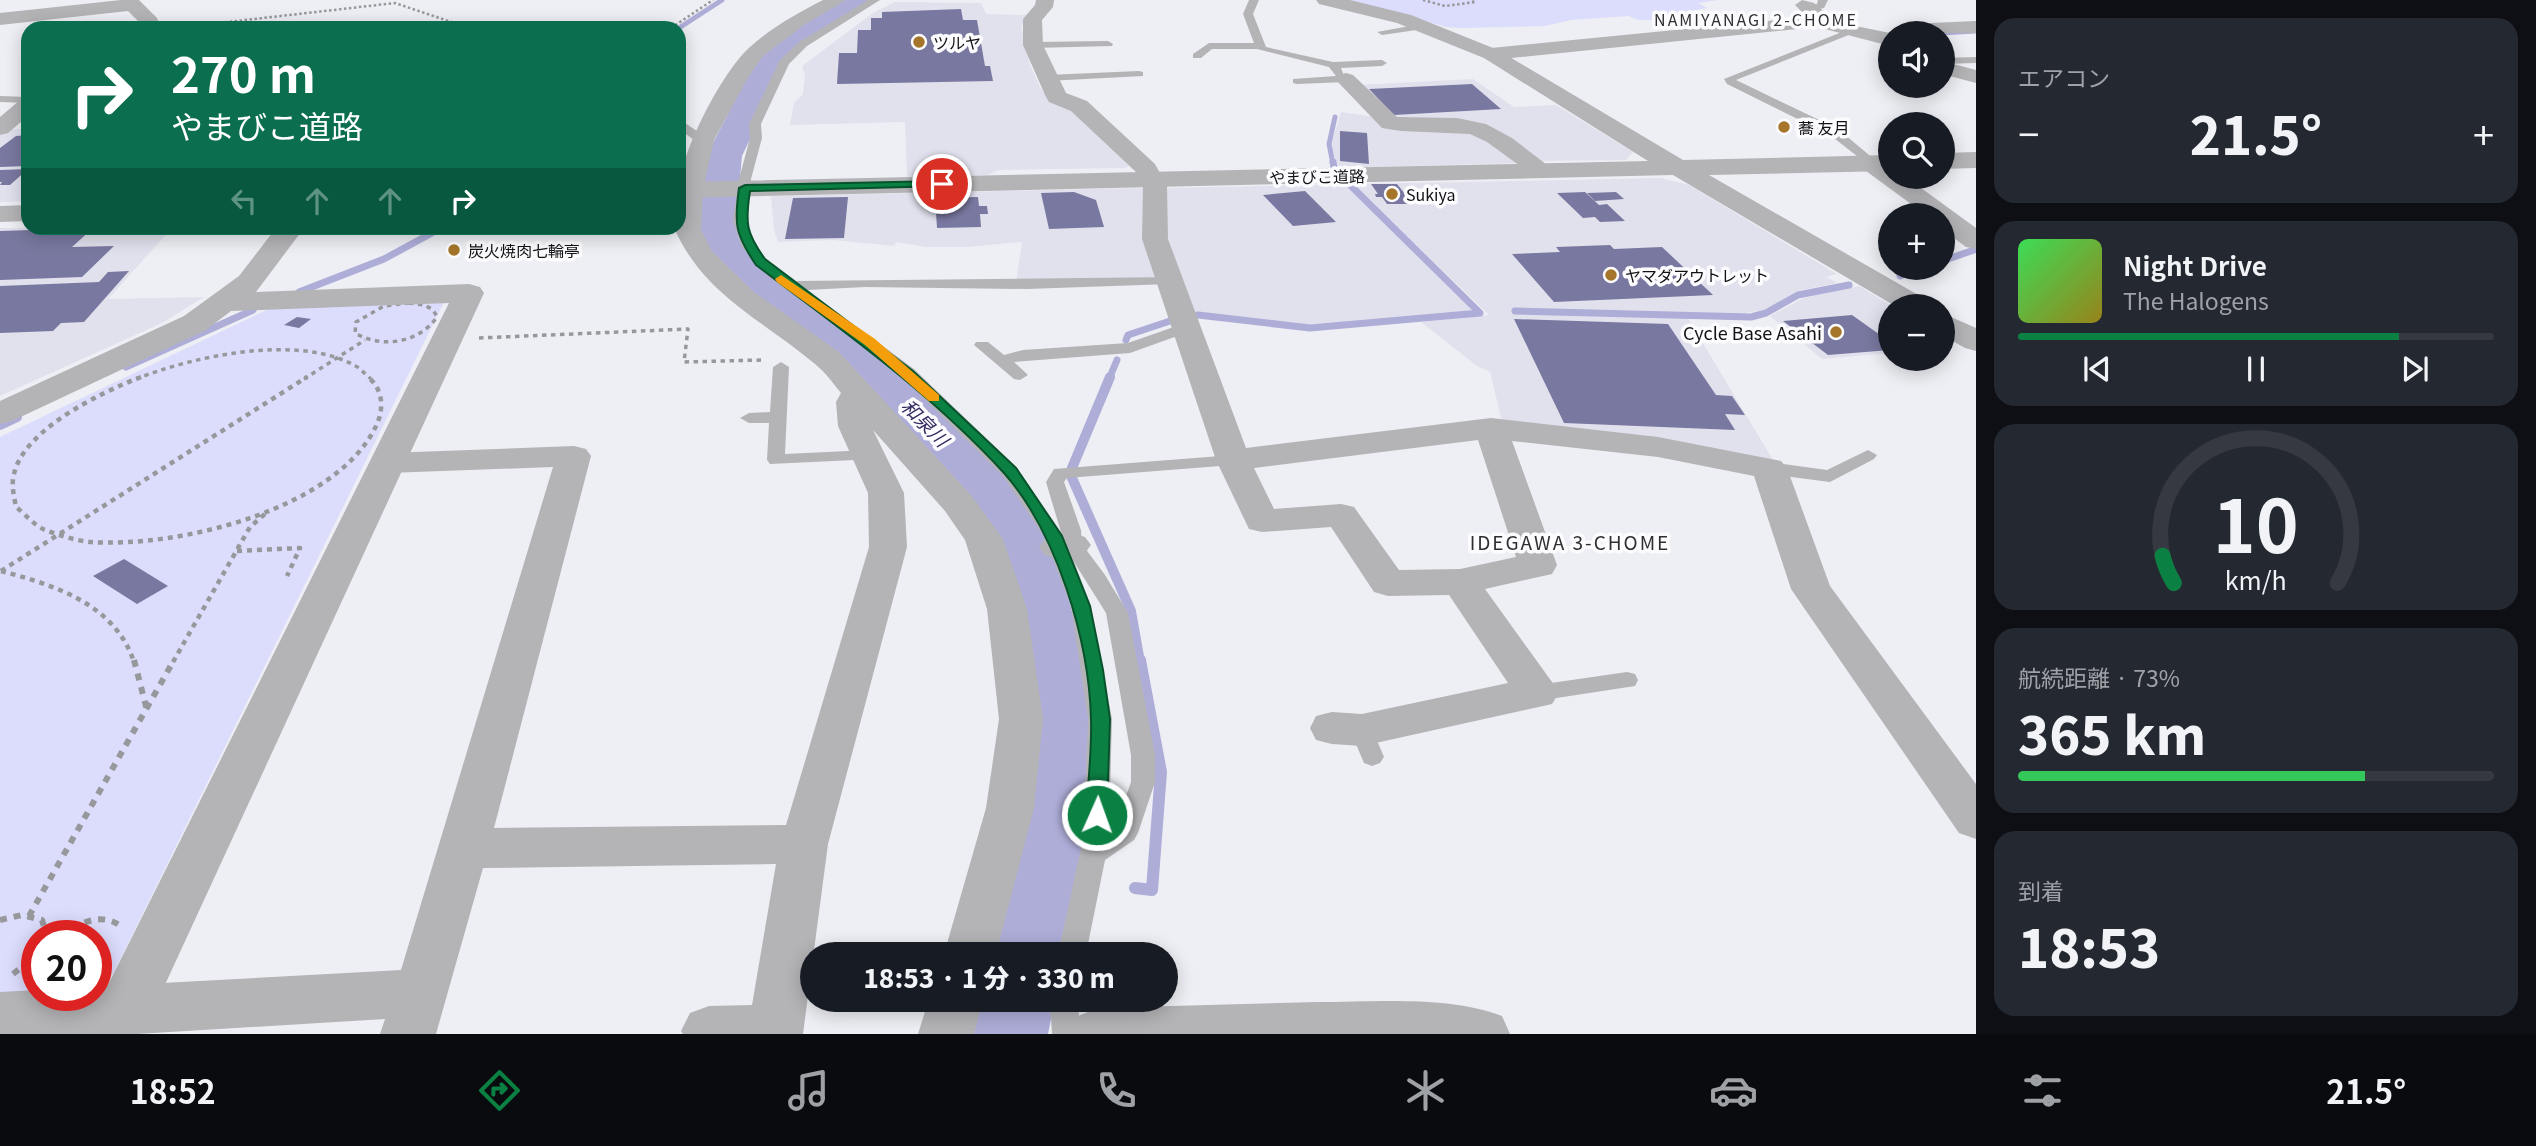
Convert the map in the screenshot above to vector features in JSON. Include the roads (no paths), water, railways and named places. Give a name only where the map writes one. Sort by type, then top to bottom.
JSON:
[{"type":"street","points":[[837,0],[797,21],[756,52],[739,75],[702,140],[690,190],[688,230],[700,255],[744,298],[828,359],[958,503],[984,539],[1007,609],[1021,719],[1010,808],[973,942]]},
{"type":"street","points":[[1045,0],[1044,7],[1032,19],[1033,45],[1057,97],[1079,106],[1146,169],[1153,180],[1155,239],[1233,460],[1267,531],[1341,515],[1388,583],[1460,582],[1538,565],[1491,428]]},
{"type":"street","points":[[1326,0],[1426,26],[1491,54],[1896,294]]},
{"type":"street","points":[[1794,0],[1819,10],[1851,32],[1878,36]]},
{"type":"street","points":[[0,19],[131,3],[149,21]]},
{"type":"street","points":[[1491,54],[1819,10]]},
{"type":"street","points":[[1955,28],[1976,27]]},
{"type":"street","points":[[1955,71],[1976,77]]},
{"type":"street","points":[[1339,72],[1390,123],[1478,129],[1518,151],[1543,171]]},
{"type":"street","points":[[1,127],[21,109]]},
{"type":"street","points":[[1,127],[21,126]]},
{"type":"street","points":[[1955,161],[1976,160]]},
{"type":"street","name":"やまびこ道路","points":[[690,190],[1878,163]]},
{"type":"street","points":[[1910,189],[1927,203]]},
{"type":"street","points":[[0,214],[21,214]]},
{"type":"street","points":[[1955,226],[1976,241]]},
{"type":"street","points":[[0,414],[195,323],[227,302],[250,282],[285,235]]},
{"type":"street","points":[[125,1010],[469,293],[227,302]]},
{"type":"street","points":[[1955,329],[1976,341]]},
{"type":"street","points":[[709,1031],[776,1032],[804,844],[888,547],[886,493],[855,426],[852,402],[858,391]]},
{"type":"street","points":[[1233,460],[1491,428],[1658,447],[1769,468],[1811,589],[1976,820]]},
{"type":"street","points":[[1,999],[125,1010],[414,1013],[464,848],[574,456],[388,463]]},
{"type":"street","points":[[1355,739],[1537,693],[1460,582]]},
{"type":"street","points":[[464,848],[804,844]]},
{"type":"street","points":[[946,1034],[952,1012]]},
{"type":"street","points":[[1098,1034],[1359,1027],[1415,1028],[1482,1034]]},
{"type":"lane","points":[[875,0],[803,44],[784,62],[755,124],[756,138],[741,188],[740,220],[746,242],[761,262],[789,286],[870,342],[908,373],[1010,471],[1054,536],[1098,580],[1117,614],[1143,755],[1143,782],[1125,833],[1093,854]]},
{"type":"lane","points":[[1254,0],[1248,14],[1262,49],[1339,72]]},
{"type":"lane","points":[[1382,32],[1426,26]]},
{"type":"lane","points":[[1851,32],[1730,79],[1781,109],[1834,132],[1878,162]]},
{"type":"lane","points":[[1033,45],[1108,44]]},
{"type":"lane","points":[[1197,56],[1209,46],[1260,46]]},
{"type":"lane","points":[[1955,61],[1976,60]]},
{"type":"lane","points":[[1297,81],[1382,63]]},
{"type":"lane","points":[[1047,78],[1139,74]]},
{"type":"lane","points":[[0,99],[21,102]]},
{"type":"lane","points":[[686,128],[702,140]]},
{"type":"lane","points":[[789,286],[865,283],[1027,285],[1170,280]]},
{"type":"lane","points":[[1002,360],[1023,355],[1130,348],[1188,327]]},
{"type":"lane","points":[[982,345],[1020,375]]},
{"type":"lane","points":[[781,367],[776,460],[869,455]]},
{"type":"lane","points":[[749,418],[778,417]]},
{"type":"lane","points":[[1769,468],[1830,476],[1868,455]]},
{"type":"lane","points":[[1075,942],[1093,854],[1101,719],[1081,606],[1065,546],[1071,530],[1055,482],[1062,473],[1233,460]]},
{"type":"lane","points":[[1537,693],[1627,680]]},
{"type":"lane","points":[[1065,1012],[1066,1034]]},
{"type":"waterway","points":[[686,23],[722,0]]},
{"type":"waterway","name":"和泉川","points":[[857,0],[789,42],[774,54],[760,71],[744,116],[724,156],[716,222],[720,242],[744,273],[895,391],[966,462],[1010,519],[1031,564],[1060,701],[1059,759],[1042,876],[1027,942]]},
{"type":"waterway","points":[[1955,32],[1976,31]]},
{"type":"waterway","points":[[1333,164],[1329,144],[1335,117]]},
{"type":"waterway","points":[[1333,162],[1334,167]]},
{"type":"waterway","points":[[1198,315],[1310,328],[1480,313],[1351,186]]},
{"type":"waterway","points":[[299,292],[384,259],[428,235]]},
{"type":"waterway","points":[[1955,257],[1974,250]]},
{"type":"waterway","points":[[1515,311],[1751,317],[1766,313],[1798,295],[1849,285]]},
{"type":"waterway","points":[[126,367],[253,310]]},
{"type":"waterway","points":[[1126,340],[1128,335],[1173,320]]},
{"type":"waterway","points":[[1109,379],[1117,360]]},
{"type":"waterway","points":[[1072,468],[1110,377]]},
{"type":"waterway","points":[[0,425],[17,417]]},
{"type":"waterway","points":[[1072,478],[1131,611],[1140,662]]},
{"type":"waterway","points":[[1135,888],[1152,890],[1161,772],[1140,660]]},
{"type":"waterway","points":[[1042,876],[1073,884]]},
{"type":"waterway","name":"和泉川","points":[[1006,1034],[1011,1012]]},
{"type":"place","name":"ツルヤ","points":[[919,42]]},
{"type":"place","name":"蕎 友月","points":[[1784,127]]},
{"type":"place","name":"Sukiya","points":[[1392,194]]},
{"type":"place","name":"炭火焼肉七輪亭","points":[[454,250]]},
{"type":"place","name":"ヤマダアウトレット","points":[[1611,275]]},
{"type":"place","name":"Cycle Base Asahi","points":[[1836,332]]},
{"type":"district","name":"NAMIYANAGI 2-CHOME","points":[[1756,19]]},
{"type":"district","name":"IDEGAWA 3-CHOME","points":[[1570,541]]}]
